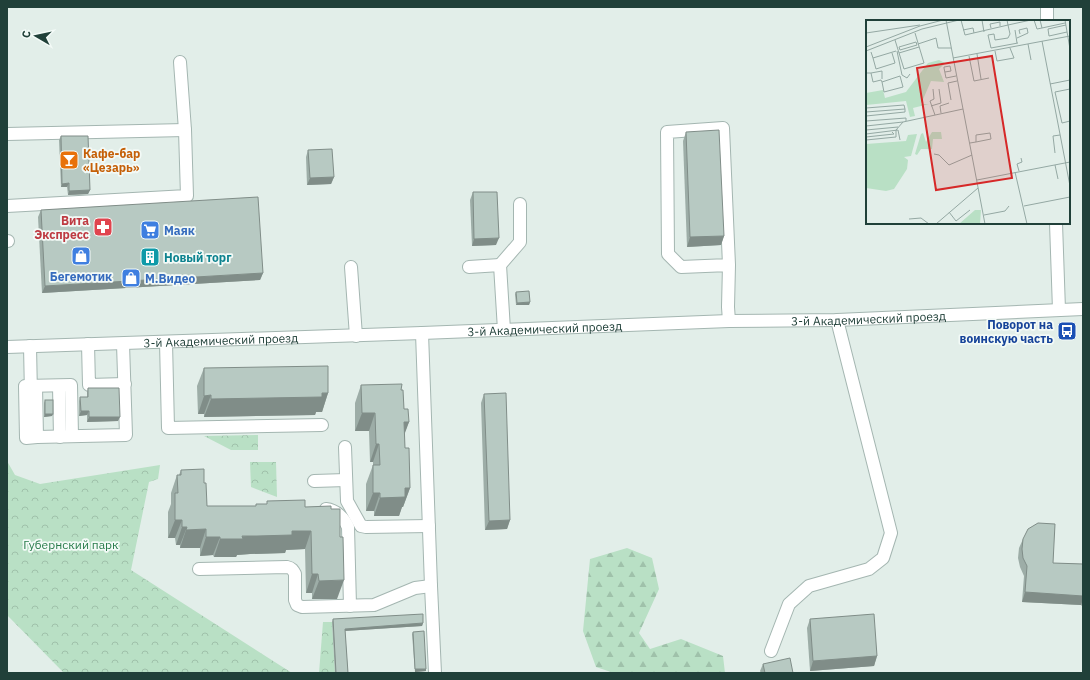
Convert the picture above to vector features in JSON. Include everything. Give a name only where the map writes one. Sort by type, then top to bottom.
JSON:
[{"type":"street","points":[[1047,7],[1047,20]]},
{"type":"street","points":[[7,206],[187,196],[185,130],[180,62]]},
{"type":"street","points":[[729,265],[681,267],[668,254],[667,132],[723,128],[729,265],[729,321]]},
{"type":"street","points":[[7,134],[185,130]]},
{"type":"street","points":[[504,330],[500,265],[520,242],[520,204]]},
{"type":"street","points":[[1056,224],[1060,310]]},
{"type":"street","points":[[469,267],[500,265]]},
{"type":"street","points":[[351,266],[356,336]]},
{"type":"street","name":"3-й Академический проезд","points":[[7,347],[356,336],[729,321],[837,320],[1083,309]]},
{"type":"street","points":[[771,651],[789,604],[809,586],[869,569],[884,558],[891,533],[837,320]]},
{"type":"street","points":[[422,333],[435,673]]},
{"type":"street","points":[[166,342],[168,428],[322,425]]},
{"type":"street","points":[[88,344],[89,385],[124,384]]},
{"type":"street","points":[[30,346],[30,386],[26,438],[126,435],[123,344]]},
{"type":"street","points":[[30,386],[65,385],[66,437]]},
{"type":"street","points":[[345,447],[347,502],[361,526],[429,526]]},
{"type":"street","points":[[314,481],[346,480]]},
{"type":"street","points":[[317,509],[333,510],[346,522],[348,527],[350,606]]},
{"type":"street","points":[[199,569],[288,567],[293,570],[295,574],[295,600],[299,606],[374,605],[419,586],[431,586]]},
{"type":"green space","points":[[258,435],[258,450],[231,450],[204,436]]},
{"type":"green space","name":"Губернский парк","points":[[7,461],[15,475],[40,484],[160,465],[158,479],[149,482],[131,570],[292,673],[64,673],[7,615]]},
{"type":"green space","points":[[250,462],[276,462],[277,497],[251,487]]},
{"type":"green space","points":[[627,548],[652,558],[659,589],[639,633],[650,649],[681,639],[723,656],[725,673],[614,673],[596,667],[583,631],[590,559]]},
{"type":"green space","points":[[323,622],[332,622],[335,673],[319,673]]},
{"type":"building","points":[[719,130],[724,236],[690,237],[686,132]]},
{"type":"building","points":[[61,136],[88,136],[90,190],[69,191],[69,183],[62,184]]},
{"type":"building","points":[[332,149],[334,177],[310,178],[308,150]]},
{"type":"building","points":[[473,192],[497,192],[499,238],[474,239]]},
{"type":"building","name":"Новый торг","points":[[258,197],[263,273],[45,286],[41,210]]},
{"type":"building","points":[[529,291],[530,302],[517,303],[516,292]]},
{"type":"building","points":[[328,366],[328,393],[322,393],[322,397],[211,399],[211,395],[204,396],[204,368]]},
{"type":"building","points":[[402,384],[401,390],[403,390],[404,409],[408,409],[409,422],[404,422],[405,448],[409,448],[410,488],[405,488],[405,497],[380,498],[380,493],[373,493],[373,465],[380,465],[379,444],[376,444],[375,413],[362,413],[361,385]]},
{"type":"building","points":[[88,388],[119,388],[120,417],[89,417],[89,411],[81,411],[80,397],[88,397]]},
{"type":"building","points":[[506,393],[510,520],[489,521],[484,394]]},
{"type":"building","points":[[45,400],[53,400],[53,414],[45,414]]},
{"type":"building","points":[[204,469],[207,506],[256,506],[256,504],[267,504],[267,501],[305,500],[305,507],[331,506],[331,509],[340,509],[340,537],[343,537],[344,580],[319,581],[318,574],[312,574],[311,531],[292,531],[292,535],[242,536],[243,539],[220,539],[220,537],[206,537],[206,529],[186,530],[187,527],[182,527],[182,520],[175,520],[175,493],[178,493],[177,475],[181,475],[181,470]]},
{"type":"building","points":[[1038,523],[1055,524],[1053,563],[1083,564],[1083,596],[1025,592],[1027,566],[1023,558],[1023,539],[1028,529]]},
{"type":"building","points":[[423,614],[423,623],[345,629],[348,673],[336,673],[333,619]]},
{"type":"building","points":[[874,614],[877,656],[813,661],[810,619]]},
{"type":"building","points":[[424,631],[426,669],[415,669],[413,632]]},
{"type":"building","points":[[790,658],[793,673],[765,673],[763,664]]},
{"type":"place","name":"Кафе-бар «Цезарь»","points":[[69,160]]},
{"type":"place","name":"Вита Экспресс","points":[[103,227]]},
{"type":"place","name":"Маяк","points":[[150,230]]},
{"type":"place","name":"Бегемотик","points":[[81,256]]},
{"type":"place","name":"Новый торг","points":[[150,257]]},
{"type":"place","name":"М.Видео","points":[[131,278]]},
{"type":"place","name":"Поворот на воинскую часть","points":[[1067,331]]}]
